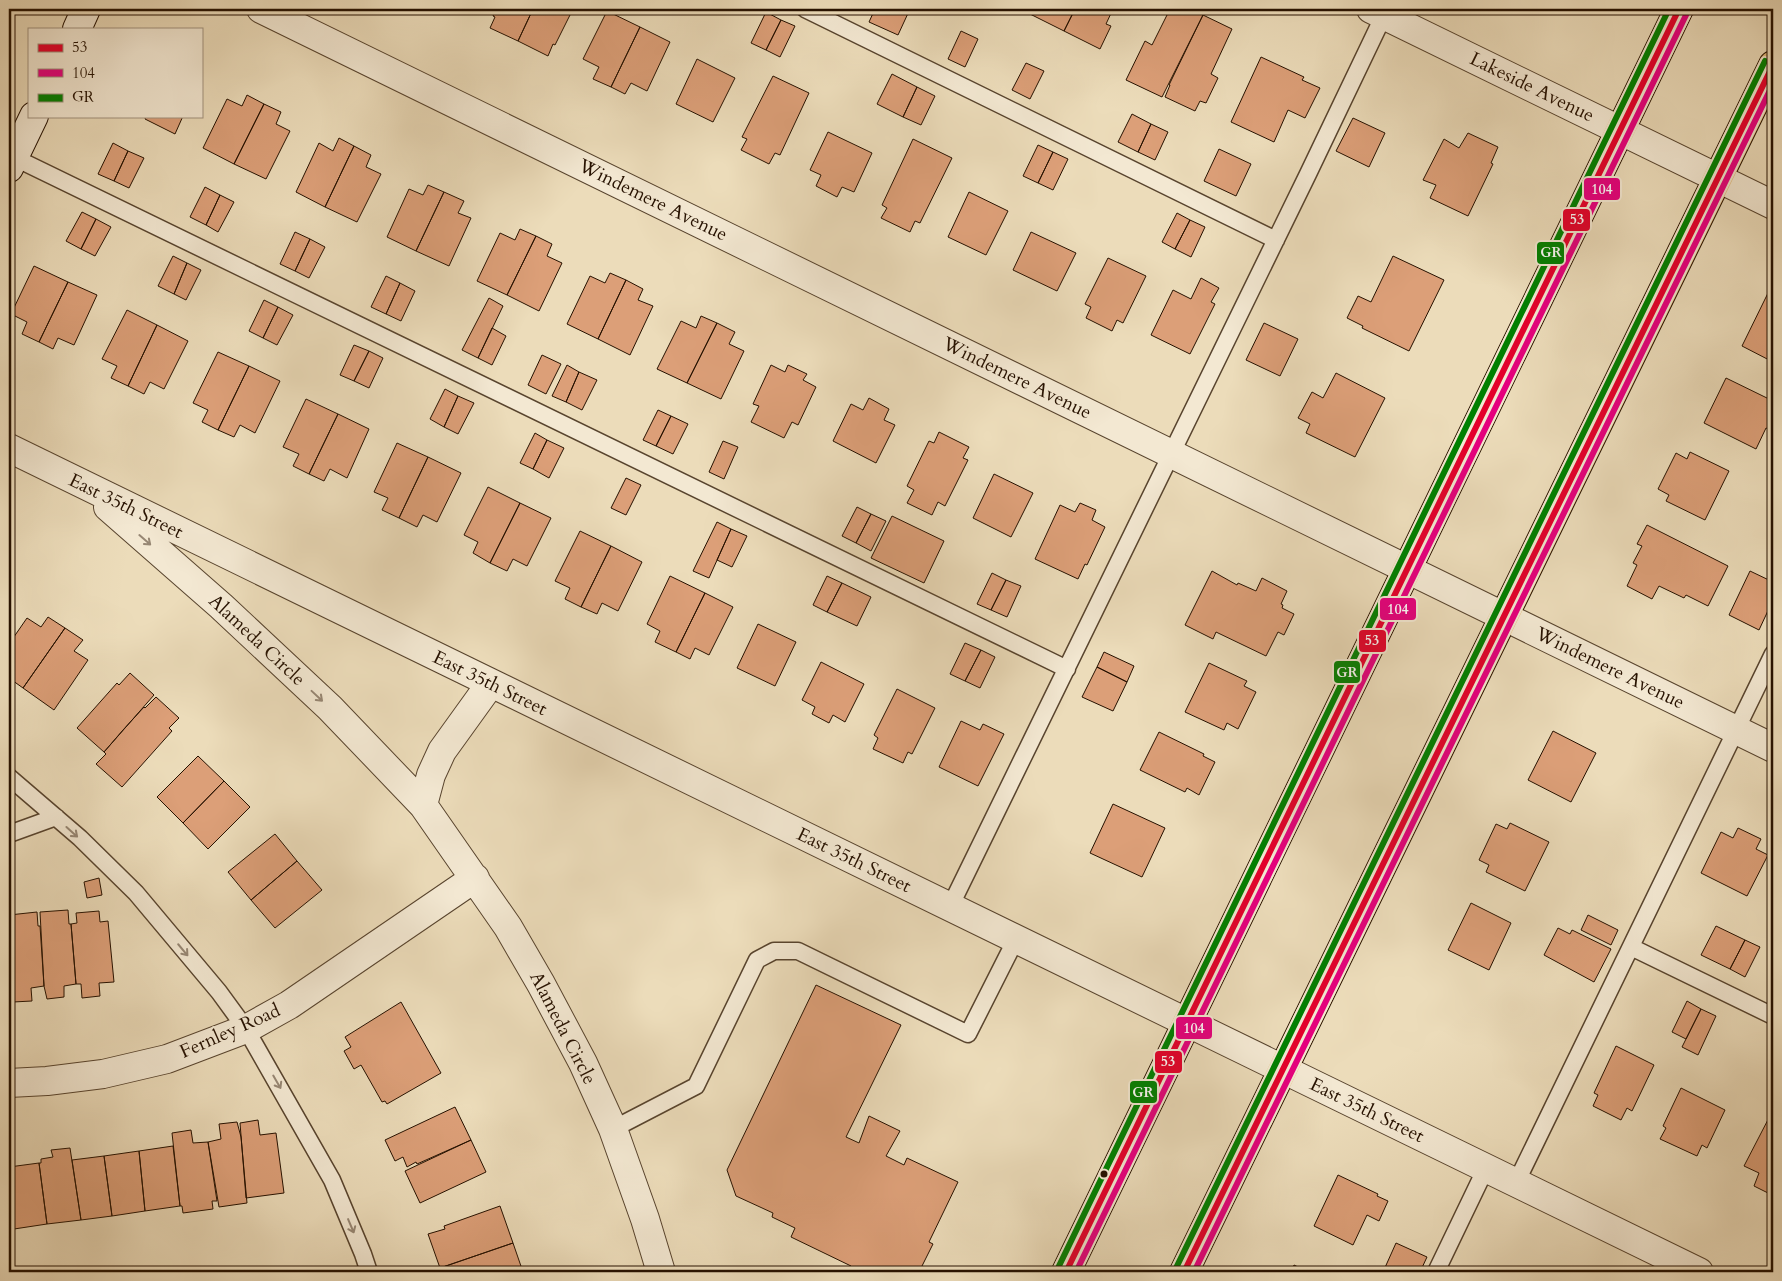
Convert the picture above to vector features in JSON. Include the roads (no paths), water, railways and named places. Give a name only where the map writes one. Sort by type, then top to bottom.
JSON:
[{"type":"main road","points":[[1066,1272],[1679,9]]},
{"type":"main road","points":[[1184,1272],[1773,65]]},
{"type":"street","points":[[77,28],[86,9]]},
{"type":"street","name":"Windemere Avenue","points":[[261,9],[1773,748]]},
{"type":"street","name":"Lakeside Avenue","points":[[1377,12],[1773,205]]},
{"type":"street","points":[[10,160],[33,118]]},
{"type":"street","name":"East 35th Street","points":[[9,448],[1700,1272]]},
{"type":"street","name":"Alameda Circle","points":[[82,484],[221,606],[322,701],[423,805],[508,927],[583,1063],[613,1129],[645,1219],[661,1272]]},
{"type":"street","points":[[423,805],[431,775],[442,751],[491,683]]},
{"type":"street","name":"Fernley Road","points":[[9,1084],[103,1074],[167,1059],[246,1028],[289,1005],[475,878]]},
{"type":"lane","points":[[805,9],[1276,240]]},
{"type":"lane","points":[[950,907],[1276,240],[1377,12]]},
{"type":"lane","points":[[10,160],[1067,669]]},
{"type":"lane","points":[[1516,1183],[1773,654]]},
{"type":"lane","points":[[9,777],[56,817],[136,893],[219,992],[246,1028],[332,1180],[369,1272]]},
{"type":"lane","points":[[9,834],[56,817]]},
{"type":"lane","points":[[613,1129],[696,1086],[756,960],[774,952],[798,951],[968,1034],[1016,939]]},
{"type":"lane","points":[[1631,946],[1773,1016]]},
{"type":"lane","points":[[1436,1272],[1486,1168]]}]
